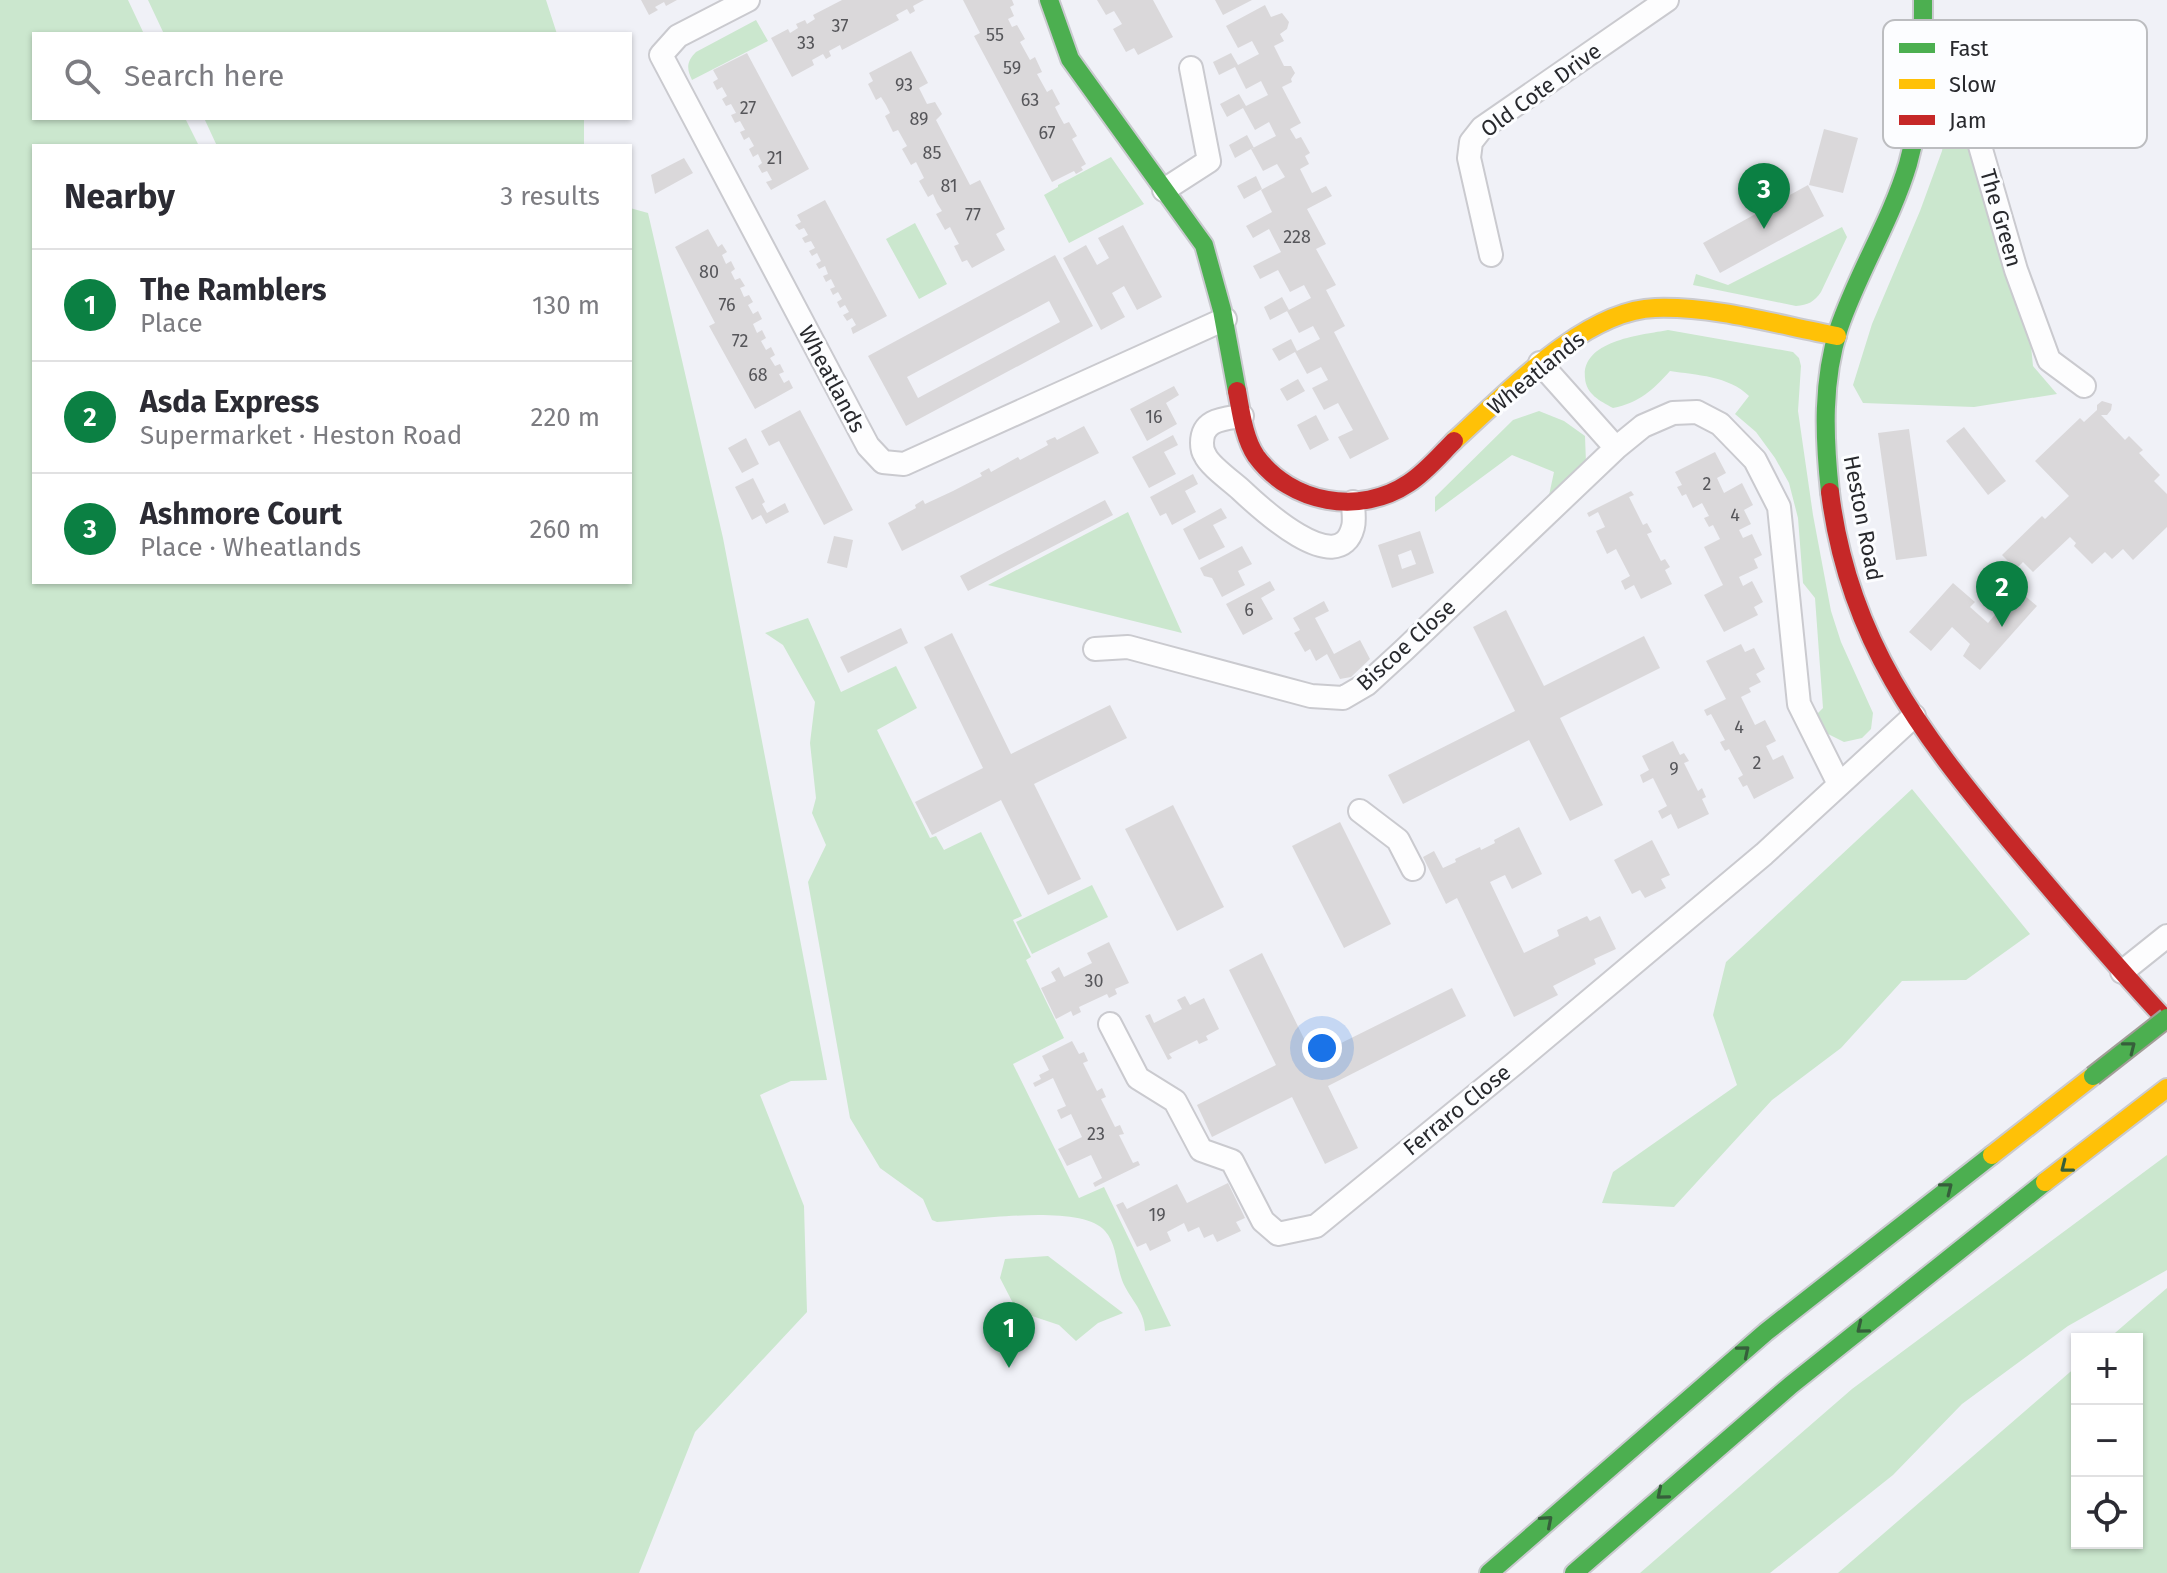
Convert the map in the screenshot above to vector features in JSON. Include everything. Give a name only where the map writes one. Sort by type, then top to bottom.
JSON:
[{"type":"main road","name":"Wheatlands","points":[[1049,0],[1070,59],[1204,245],[1225,319],[1242,416],[1255,455],[1280,482],[1317,502],[1353,502],[1384,496],[1409,483],[1540,363],[1598,323],[1652,308],[1718,313],[1837,336]]},
{"type":"main road","name":"Heston Road","points":[[1911,148],[1901,184],[1837,336],[1829,375],[1825,440],[1830,498],[1849,580],[1871,641],[1914,716],[1981,805],[2122,972],[2167,1019]]},
{"type":"main road","points":[[1489,1573],[1766,1332],[2167,1019]]},
{"type":"main road","points":[[1574,1573],[1647,1506],[1799,1379],[2167,1088]]},
{"type":"street","name":"Wheatlands","points":[[748,0],[678,36],[661,55],[868,446],[883,462],[904,464],[1225,319]]},
{"type":"street","name":"Old Cote Drive","points":[[1491,255],[1469,158],[1471,142],[1482,128],[1667,0]]},
{"type":"street","points":[[1164,190],[1209,161],[1191,68]]},
{"type":"street","name":"The Green","points":[[1981,148],[2016,270],[2049,360],[2084,386]]},
{"type":"street","points":[[1540,363],[1616,448]]},
{"type":"street","name":"Biscoe Close","points":[[1095,649],[1128,647],[1311,696],[1343,698],[1367,684],[1643,426],[1673,413],[1697,412],[1720,424],[1755,460],[1779,507],[1799,704],[1839,784]]},
{"type":"street","points":[[1242,416],[1217,419],[1206,428],[1202,442],[1205,456],[1260,509],[1307,541],[1323,547],[1344,541],[1353,528],[1353,502]]},
{"type":"street","name":"Ferraro Close","points":[[1110,1024],[1138,1078],[1175,1101],[1201,1150],[1232,1161],[1263,1221],[1278,1234],[1316,1226],[1764,854],[1914,716]]},
{"type":"street","points":[[1360,811],[1398,840],[1413,869]]},
{"type":"street","points":[[2122,972],[2167,936]]},
{"type":"green space","points":[[0,0],[128,0],[143,32],[32,32],[32,120],[186,120],[198,144],[32,144],[32,584],[632,584],[632,209],[648,213],[723,538],[827,1080],[791,1081],[760,1095],[804,1206],[807,1312],[695,1432],[639,1573],[0,1573]]},
{"type":"green space","points":[[148,0],[546,0],[556,32],[163,32]]},
{"type":"green space","points":[[756,20],[768,41],[692,80],[688,65],[696,52]]},
{"type":"green space","points":[[205,120],[584,120],[584,144],[216,144]]},
{"type":"green space","points":[[1943,148],[1970,148],[2031,346],[2033,366],[2057,394],[1974,407],[1863,403],[1853,385],[1872,324]]},
{"type":"green space","points":[[1111,157],[1144,204],[1069,243],[1044,195]]},
{"type":"green space","points":[[915,223],[947,284],[919,299],[886,239]]},
{"type":"green space","points":[[1842,227],[1847,237],[1821,292],[1807,304],[1796,306],[1693,285],[1696,274],[1728,285]]},
{"type":"green space","points":[[1668,330],[1793,352],[1799,358],[1798,411],[1831,611],[1841,642],[1873,713],[1871,729],[1862,738],[1844,742],[1828,734],[1815,716],[1823,708],[1815,598],[1803,583],[1798,518],[1789,483],[1756,432],[1735,414],[1749,396],[1722,380],[1670,371],[1645,395],[1613,408],[1591,393],[1586,384],[1586,365],[1603,347],[1629,337]]},
{"type":"green space","points":[[1539,411],[1564,421],[1585,436],[1586,463],[1548,500],[1554,472],[1512,455],[1435,512],[1435,497],[1513,420]]},
{"type":"green space","points":[[1128,512],[1182,633],[988,585]]},
{"type":"green space","points":[[808,618],[841,692],[896,666],[917,708],[877,730],[930,838],[936,836],[944,850],[981,832],[1022,916],[1013,920],[1031,957],[1026,960],[1064,1038],[1013,1064],[1079,1198],[1104,1187],[1171,1326],[1145,1331],[1142,1316],[1121,1277],[1111,1241],[1105,1231],[1093,1222],[1051,1215],[932,1220],[923,1199],[880,1168],[850,1118],[808,882],[826,845],[812,813],[816,798],[810,743],[815,702],[783,645],[765,633]]},
{"type":"green space","points":[[1912,789],[2030,934],[1966,980],[1902,981],[1841,1048],[1772,1100],[1674,1207],[1602,1203],[1613,1172],[1737,1085],[1713,1015],[1726,962]]},
{"type":"green space","points":[[1092,885],[1108,917],[1032,954],[1016,922]]},
{"type":"green space","points":[[2167,1155],[2167,1270],[2068,1326],[1962,1404],[1893,1475],[1770,1573],[1640,1573],[1852,1389]]},
{"type":"green space","points":[[1048,1256],[1123,1313],[1098,1323],[1076,1341],[1059,1325],[1017,1311],[1000,1278],[1005,1259]]},
{"type":"green space","points":[[2167,1288],[2167,1573],[1838,1573],[2071,1371],[2071,1549],[2143,1549],[2143,1333],[2115,1333]]},
{"type":"building","points":[[641,0],[677,0],[666,6],[664,2],[649,15]]},
{"type":"building","points":[[842,0],[924,0],[913,6],[915,11],[910,14],[907,9],[896,15],[899,20],[842,50],[840,45],[829,51],[831,56],[826,59],[823,54],[812,60],[814,65],[792,77],[771,38],[788,29],[790,33],[798,28],[796,24],[805,20],[807,24],[815,19],[813,15]]},
{"type":"building","points":[[963,0],[1012,0],[1014,5],[1010,7],[1014,16],[1008,19],[1012,27],[1017,25],[1025,39],[1020,42],[1030,60],[1035,57],[1042,72],[1037,74],[1047,92],[1052,89],[1060,104],[1055,107],[1064,124],[1069,122],[1077,136],[1072,139],[1086,164],[1081,167],[1083,170],[1052,182],[974,36],[980,33]]},
{"type":"building","points":[[1097,0],[1153,0],[1173,37],[1138,55],[1134,48],[1126,52],[1113,29],[1122,24],[1114,11],[1106,15]]},
{"type":"building","points":[[1215,0],[1252,0],[1223,15]]},
{"type":"building","points":[[1265,5],[1271,17],[1282,13],[1289,22],[1287,29],[1280,34],[1284,41],[1274,46],[1284,66],[1291,66],[1295,73],[1292,82],[1282,87],[1301,123],[1290,129],[1296,139],[1301,137],[1310,153],[1305,156],[1309,164],[1300,169],[1312,193],[1326,186],[1332,196],[1307,209],[1326,244],[1316,249],[1336,285],[1326,290],[1345,326],[1334,332],[1389,439],[1350,459],[1338,437],[1353,430],[1338,403],[1324,410],[1312,388],[1328,380],[1321,367],[1307,374],[1295,352],[1279,361],[1272,349],[1291,339],[1297,351],[1320,339],[1313,326],[1299,333],[1287,311],[1311,298],[1304,285],[1290,292],[1278,270],[1260,279],[1253,266],[1281,252],[1269,229],[1253,238],[1246,226],[1272,212],[1261,190],[1285,177],[1277,164],[1263,171],[1251,149],[1235,158],[1229,145],[1247,135],[1254,148],[1276,136],[1269,122],[1255,130],[1243,108],[1227,117],[1220,104],[1239,94],[1246,106],[1268,95],[1261,81],[1246,89],[1235,67],[1219,75],[1213,62],[1231,53],[1238,65],[1259,54],[1252,41],[1238,48],[1226,26]]},
{"type":"building","points":[[911,51],[928,83],[919,88],[927,104],[935,102],[942,114],[936,120],[970,185],[980,180],[1005,229],[996,234],[1005,250],[972,268],[967,260],[962,262],[954,246],[959,244],[950,227],[945,230],[936,214],[942,211],[933,194],[928,197],[919,181],[924,178],[916,162],[911,165],[902,149],[907,146],[898,130],[893,132],[885,116],[890,113],[886,105],[881,97],[876,100],[868,84],[873,81],[869,73]]},
{"type":"building","points":[[747,53],[809,169],[771,190],[766,182],[772,180],[767,171],[762,173],[758,166],[762,163],[758,154],[753,157],[749,149],[754,146],[749,137],[744,140],[740,132],[745,130],[740,121],[735,123],[731,115],[736,113],[731,104],[726,106],[722,99],[727,96],[722,87],[717,90],[713,82],[718,79],[713,70]]},
{"type":"building","points":[[1824,129],[1858,138],[1843,193],[1809,185]]},
{"type":"building","points":[[684,158],[693,173],[655,194],[651,175]]},
{"type":"building","points":[[1256,176],[1262,189],[1244,199],[1237,186]]},
{"type":"building","points":[[1808,185],[1824,216],[1720,273],[1703,243]]},
{"type":"building","points":[[825,200],[887,316],[853,334],[851,328],[856,325],[852,318],[847,321],[843,315],[849,312],[845,305],[840,308],[837,302],[842,299],[838,292],[833,295],[830,289],[835,287],[831,279],[826,282],[823,276],[828,274],[825,266],[819,269],[816,264],[821,261],[817,253],[812,256],[809,251],[815,248],[811,241],[805,243],[802,238],[808,235],[804,228],[799,230],[795,225],[801,222],[797,215]]},
{"type":"building","points":[[1123,225],[1162,297],[1137,310],[1124,286],[1112,293],[1125,317],[1101,330],[1063,258],[1086,245],[1097,265],[1109,258],[1098,238]]},
{"type":"building","points":[[708,229],[718,247],[722,244],[727,252],[722,255],[726,264],[731,261],[735,280],[740,278],[745,286],[740,288],[744,297],[749,295],[753,302],[748,305],[753,314],[758,311],[762,319],[753,324],[757,333],[762,330],[766,338],[761,341],[766,350],[771,347],[775,355],[770,358],[775,366],[780,364],[784,372],[779,374],[784,383],[789,380],[793,388],[755,409],[709,326],[715,323],[675,247]]},
{"type":"building","points":[[1055,255],[1093,326],[906,426],[868,356]],"holes":[[[1049,301],[1060,322],[918,398],[907,377]]]},
{"type":"building","points":[[1282,297],[1289,310],[1270,320],[1264,307]]},
{"type":"building","points":[[1298,379],[1305,391],[1287,401],[1280,389]]},
{"type":"building","points":[[1174,386],[1179,395],[1166,403],[1177,424],[1147,441],[1130,409]]},
{"type":"building","points":[[2102,401],[2112,404],[2107,415],[2101,415],[2125,440],[2129,436],[2143,450],[2139,453],[2160,475],[2154,481],[2167,494],[2167,527],[2133,560],[2123,549],[2112,559],[2105,552],[2092,564],[2074,546],[2076,543],[2070,537],[2033,572],[2023,562],[2016,569],[2002,555],[2042,516],[2045,519],[2069,496],[2035,461],[2080,418],[2084,422]]},
{"type":"building","points":[[800,410],[853,510],[824,525],[779,441],[769,446],[761,431]]},
{"type":"building","points":[[1316,415],[1329,440],[1310,450],[1297,425]]},
{"type":"building","points":[[1084,426],[1099,453],[902,551],[888,523],[916,508],[915,505],[923,500],[925,504],[982,476],[980,473],[989,468],[991,472],[1018,457],[1020,460],[1048,445],[1046,441],[1055,437],[1057,440]]},
{"type":"building","points":[[1964,427],[2006,481],[1988,495],[1946,441]]},
{"type":"building","points":[[1909,429],[1927,556],[1896,560],[1878,433]]},
{"type":"building","points":[[1173,435],[1178,445],[1164,452],[1176,474],[1149,488],[1132,457]]},
{"type":"building","points":[[746,438],[759,464],[742,473],[728,448]]},
{"type":"building","points":[[1715,452],[1726,473],[1717,478],[1724,493],[1742,483],[1753,505],[1744,510],[1751,524],[1739,530],[1743,538],[1752,534],[1762,555],[1754,559],[1758,568],[1739,577],[1743,586],[1752,581],[1763,602],[1754,607],[1758,615],[1724,632],[1704,595],[1723,585],[1704,547],[1720,539],[1713,525],[1709,527],[1704,518],[1709,516],[1702,503],[1693,508],[1686,494],[1682,496],[1677,487],[1682,485],[1675,472]]},
{"type":"building","points":[[1193,474],[1198,484],[1185,491],[1196,512],[1172,525],[1166,513],[1160,516],[1150,497]]},
{"type":"building","points":[[753,478],[767,513],[785,503],[789,512],[766,524],[761,515],[752,520],[735,487]]},
{"type":"building","points":[[1631,491],[1634,495],[1629,497],[1643,525],[1647,523],[1652,532],[1647,534],[1661,561],[1665,559],[1670,567],[1665,570],[1672,584],[1641,599],[1634,585],[1625,590],[1621,581],[1630,576],[1616,549],[1607,554],[1596,531],[1605,527],[1598,512],[1589,517],[1587,513]]},
{"type":"building","points":[[1105,500],[1113,515],[968,591],[960,576]]},
{"type":"building","points":[[1221,508],[1227,518],[1213,525],[1225,547],[1199,560],[1183,529]]},
{"type":"building","points":[[1420,531],[1434,573],[1392,588],[1378,545]],"holes":[[[1411,550],[1416,564],[1402,569],[1398,555]]]},
{"type":"building","points":[[834,536],[853,540],[847,568],[827,563]]},
{"type":"building","points":[[1242,546],[1252,564],[1238,571],[1245,585],[1222,597],[1212,578],[1204,576],[1200,568]]},
{"type":"building","points":[[1270,581],[1275,590],[1261,598],[1273,619],[1243,635],[1226,604]]},
{"type":"building","points":[[1953,583],[1975,602],[1970,607],[1988,623],[2017,589],[2037,606],[1980,670],[1963,656],[1970,644],[1952,627],[1931,651],[1909,632]]},
{"type":"building","points":[[1324,601],[1329,611],[1315,618],[1334,654],[1360,640],[1370,659],[1351,677],[1340,679],[1327,654],[1316,661],[1310,649],[1305,652],[1294,633],[1300,630],[1293,618]]},
{"type":"building","points":[[1506,610],[1544,686],[1644,636],[1660,668],[1560,718],[1603,805],[1570,821],[1529,740],[1403,804],[1388,775],[1515,711],[1473,627]]},
{"type":"building","points":[[901,628],[908,643],[848,673],[840,657]]},
{"type":"building","points":[[952,633],[1011,754],[1110,705],[1127,738],[1034,784],[1081,879],[1048,895],[1001,800],[932,835],[915,802],[983,768],[924,647]]},
{"type":"building","points":[[1741,644],[1745,652],[1754,648],[1765,669],[1756,674],[1761,682],[1741,697],[1755,725],[1765,720],[1776,741],[1766,746],[1773,760],[1783,755],[1794,778],[1754,799],[1747,785],[1743,787],[1738,778],[1743,775],[1729,749],[1725,751],[1722,746],[1720,742],[1725,740],[1711,714],[1707,716],[1704,710],[1726,699],[1706,661]]},
{"type":"building","points":[[1673,741],[1680,755],[1684,753],[1689,761],[1684,763],[1698,791],[1702,788],[1706,797],[1702,799],[1709,814],[1678,829],[1671,814],[1662,819],[1658,811],[1667,806],[1653,778],[1643,783],[1640,775],[1649,770],[1642,756]]},
{"type":"building","points":[[1173,805],[1224,907],[1177,931],[1125,829]]},
{"type":"building","points":[[1340,822],[1391,924],[1344,948],[1292,846]]},
{"type":"building","points":[[1519,827],[1542,874],[1512,889],[1505,875],[1490,882],[1524,953],[1559,936],[1557,930],[1587,916],[1590,921],[1600,916],[1616,949],[1594,959],[1596,964],[1553,986],[1558,995],[1514,1017],[1457,898],[1446,904],[1423,857],[1434,851],[1443,868],[1456,862],[1455,859],[1495,843],[1494,840]]},
{"type":"building","points":[[1652,840],[1670,875],[1661,879],[1666,888],[1645,898],[1640,890],[1632,894],[1614,860]]},
{"type":"building","points":[[1109,942],[1129,983],[1115,989],[1117,994],[1109,998],[1107,994],[1079,1007],[1081,1012],[1073,1016],[1071,1011],[1056,1019],[1041,988],[1056,981],[1051,972],[1059,967],[1064,977],[1092,963],[1087,953]]},
{"type":"building","points":[[1262,953],[1313,1057],[1452,988],[1466,1016],[1328,1086],[1358,1148],[1325,1164],[1292,1097],[1212,1137],[1197,1105],[1276,1065],[1229,970]]},
{"type":"building","points":[[1185,996],[1190,1005],[1204,998],[1219,1029],[1206,1036],[1208,1040],[1199,1044],[1197,1040],[1169,1054],[1172,1058],[1168,1060],[1145,1016],[1150,1014],[1154,1023],[1182,1009],[1177,1000]]},
{"type":"building","points":[[1072,1041],[1079,1054],[1084,1052],[1088,1061],[1083,1063],[1097,1091],[1102,1088],[1106,1097],[1101,1099],[1115,1127],[1120,1125],[1124,1134],[1119,1135],[1133,1163],[1138,1161],[1140,1165],[1095,1187],[1093,1183],[1102,1178],[1091,1155],[1067,1166],[1058,1149],[1082,1137],[1071,1114],[1061,1119],[1057,1110],[1066,1106],[1053,1078],[1035,1087],[1033,1083],[1041,1079],[1039,1075],[1049,1070],[1042,1056]]},
{"type":"building","points":[[1228,1183],[1245,1218],[1236,1222],[1241,1231],[1217,1242],[1213,1234],[1204,1238],[1199,1227],[1188,1232],[1184,1223],[1167,1232],[1171,1241],[1150,1251],[1146,1243],[1137,1247],[1116,1205],[1123,1202],[1127,1209],[1177,1184],[1187,1203]]},
{"type":"traffic: fast","points":[[1049,0],[1070,59],[1204,245],[1222,310],[1237,391]]},
{"type":"traffic: fast","points":[[1923,0],[1923,20]]},
{"type":"traffic: fast","points":[[1830,492],[1826,429],[1827,388],[1833,348],[1847,307],[1893,206],[1912,148]]},
{"type":"traffic: fast","points":[[2093,1076],[2167,1018]]},
{"type":"traffic: fast","points":[[1489,1573],[1766,1332],[1992,1155]]},
{"type":"traffic: fast","points":[[1574,1573],[1791,1385],[2045,1182]]},
{"type":"traffic: slow","points":[[1454,441],[1547,358],[1601,323],[1628,312],[1655,308],[1701,310],[1837,336]]},
{"type":"traffic: slow","points":[[1992,1155],[2093,1076]]},
{"type":"traffic: slow","points":[[2045,1182],[2167,1088]]},
{"type":"traffic: jam","points":[[1237,391],[1246,433],[1256,456],[1288,485],[1327,500],[1348,502],[1390,493],[1421,474],[1454,441]]},
{"type":"traffic: jam","points":[[1830,492],[1839,545],[1853,593],[1871,638],[1918,722],[2011,842],[2167,1021]]},
{"type":"place","name":"Ashmore Court","points":[[1764,229]]},
{"type":"place","name":"Asda Express","points":[[2002,627]]},
{"type":"place","name":"The Ramblers","points":[[1009,1368]]}]
